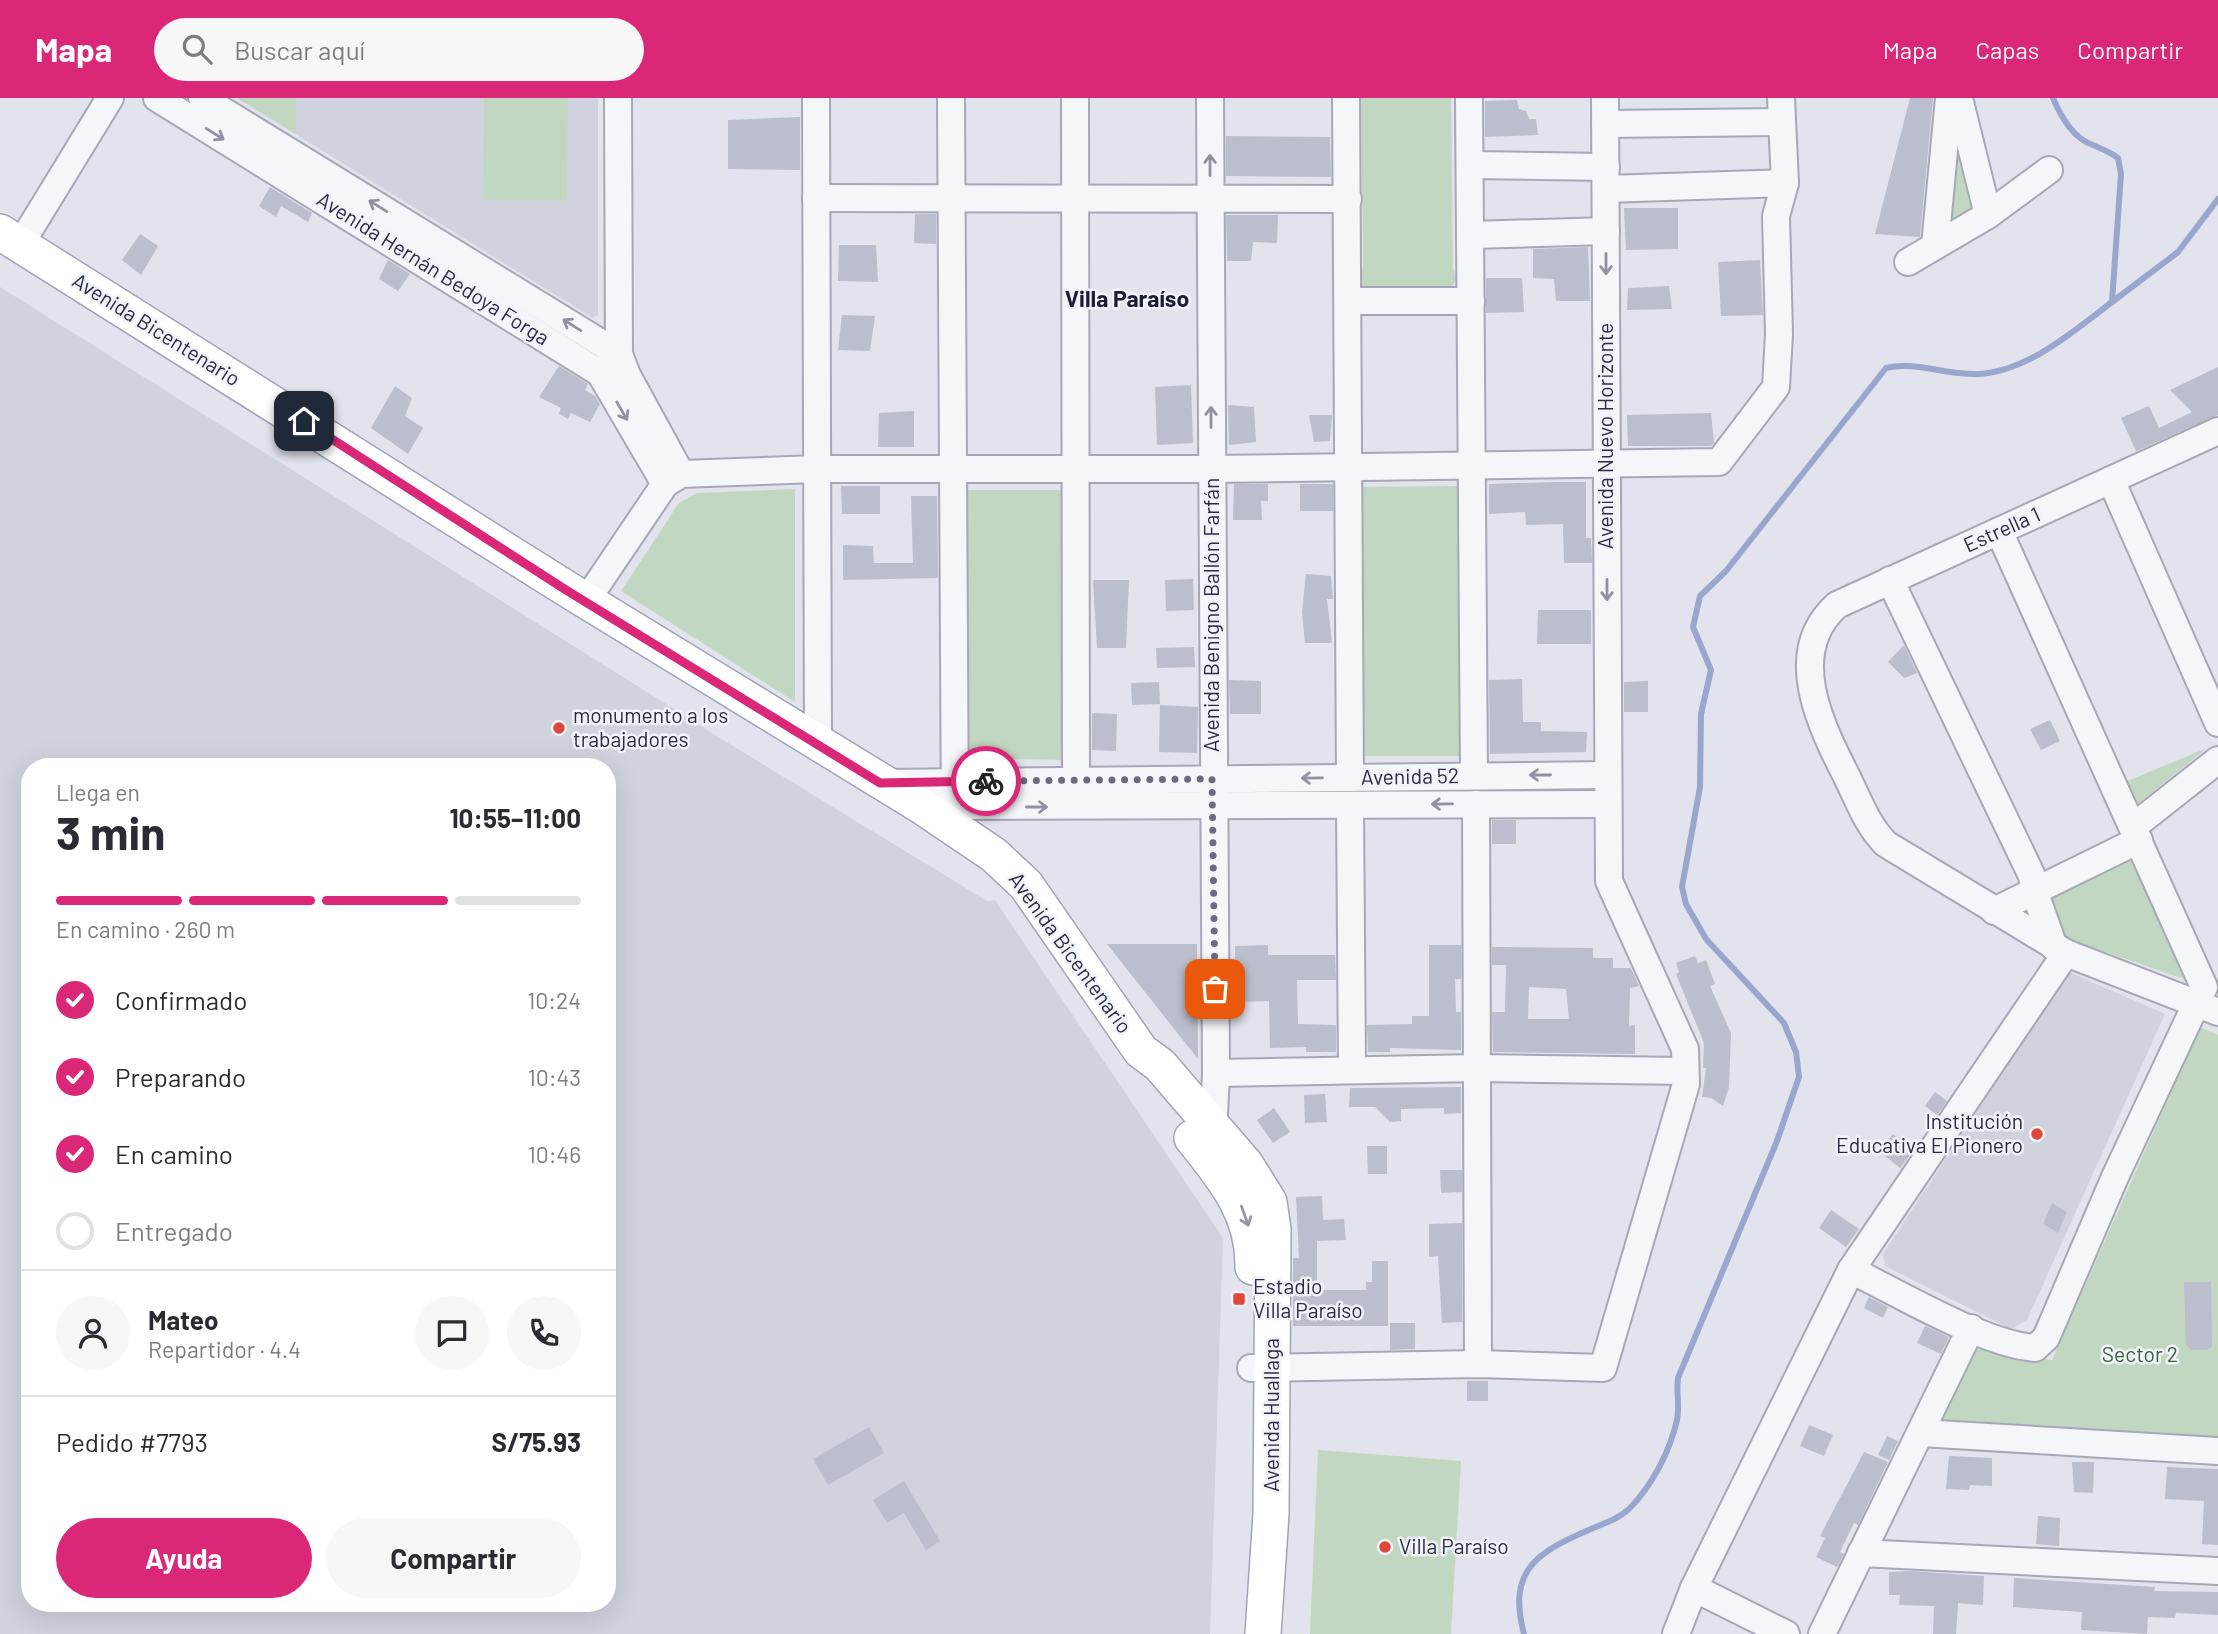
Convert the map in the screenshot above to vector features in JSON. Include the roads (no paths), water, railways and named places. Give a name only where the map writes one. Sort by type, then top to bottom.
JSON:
[{"type":"main road","name":"Avenida Bicentenario","points":[[10,238],[818,745],[920,806],[955,818],[1026,885],[1141,1051],[1147,1076],[1211,1145]]},
{"type":"main road","name":"Avenida Huallaga","points":[[1211,1145],[1246,1165],[1269,1202],[1273,1230],[1249,1514],[1242,1634]]},
{"type":"main road","name":"Avenida Huallaga","points":[[1261,1368],[1271,1514],[1263,1634]]},
{"type":"street","points":[[10,238],[110,98]]},
{"type":"street","name":"Avenida Hernán Bedoya Forga","points":[[157,98],[600,373],[673,479]]},
{"type":"street","name":"Avenida Hernán Bedoya Forga","points":[[202,98],[619,354]]},
{"type":"street","points":[[618,98],[619,354],[673,479]]},
{"type":"street","points":[[816,98],[818,745]]},
{"type":"street","points":[[950,98],[955,818],[1212,807],[1608,804]]},
{"type":"street","points":[[1075,98],[1076,781]]},
{"type":"street","name":"Avenida Benigno Ballón Farfán","points":[[1210,98],[1212,807],[1216,1073],[1211,1145]]},
{"type":"street","points":[[1346,98],[1350,778]]},
{"type":"street","points":[[1469,98],[1474,775]]},
{"type":"street","points":[[1935,246],[1949,98]]},
{"type":"street","points":[[1959,98],[1988,215]]},
{"type":"street","points":[[673,479],[817,469],[1347,468],[1719,462],[1776,387],[1779,334],[1776,216],[1785,183],[1781,110],[1605,111]]},
{"type":"street","name":"Avenida Nuevo Horizonte","points":[[1478,1364],[1603,1368],[1686,1084],[1685,1049],[1609,881],[1605,111]]},
{"type":"street","points":[[1470,165],[1606,178],[1785,183]]},
{"type":"street","points":[[1908,262],[1988,215],[2049,170]]},
{"type":"street","points":[[816,198],[1348,199]]},
{"type":"street","points":[[1471,235],[1606,231]]},
{"type":"street","points":[[1349,301],[1471,301]]},
{"type":"street","points":[[600,373],[619,354]]},
{"type":"street","name":"Estrella 1","points":[[2208,1008],[2060,950],[1886,845],[1875,833],[1822,729],[1811,689],[1812,654],[1817,633],[1828,613],[1837,605],[2218,430]]},
{"type":"street","points":[[586,601],[673,479]]},
{"type":"street","points":[[2111,480],[2218,723]]},
{"type":"street","points":[[1851,1270],[1982,1335],[2035,1348],[2046,1338],[2115,1177],[2208,1008],[2204,987],[1999,531]]},
{"type":"street","points":[[1676,1634],[1694,1588],[1851,1270],[2060,950],[2034,890],[2032,876],[1890,580]]},
{"type":"street","points":[[1994,911],[2136,834],[2215,768]]},
{"type":"street","name":"Avenida 52","points":[[880,783],[954,780],[1608,775]]},
{"type":"street","points":[[1261,1368],[1478,1364],[1476,804]]},
{"type":"street","points":[[1350,806],[1352,1070]]},
{"type":"street","points":[[1216,1073],[1478,1068],[1685,1071]]},
{"type":"street","points":[[1822,1634],[1971,1328]]},
{"type":"street","points":[[1922,1433],[2218,1451]]},
{"type":"street","points":[[1861,1553],[2218,1571]]},
{"type":"street","points":[[1694,1588],[1786,1634]]},
{"type":"waterway","points":[[1524,1634],[1520,1594],[1523,1579],[1531,1566],[1555,1546],[1611,1521],[1629,1509],[1659,1468],[1677,1420],[1678,1378],[1777,1141],[1799,1077],[1796,1052],[1784,1023],[1706,939],[1686,904],[1682,887],[1700,787],[1701,714],[1711,670],[1693,627],[1700,596],[1726,571],[1886,368],[1908,366],[1964,374],[1995,372],[2048,348],[2112,302],[2121,174],[2118,158],[2073,132],[2053,98]]},
{"type":"waterway","points":[[2112,302],[2178,252],[2218,199]]},
{"type":"place","name":"monumento a los trabajadores","points":[[559,728]]},
{"type":"place","name":"Institución Educativa El Pionero","points":[[2037,1134]]},
{"type":"place","name":"Estadio Villa Paraíso","points":[[1239,1299]]},
{"type":"place","name":"Villa Paraíso","points":[[1385,1547]]},
{"type":"district","name":"Villa Paraíso","points":[[1127,299]]},
{"type":"park label","name":"Sector 2","points":[[2140,1355]]}]
